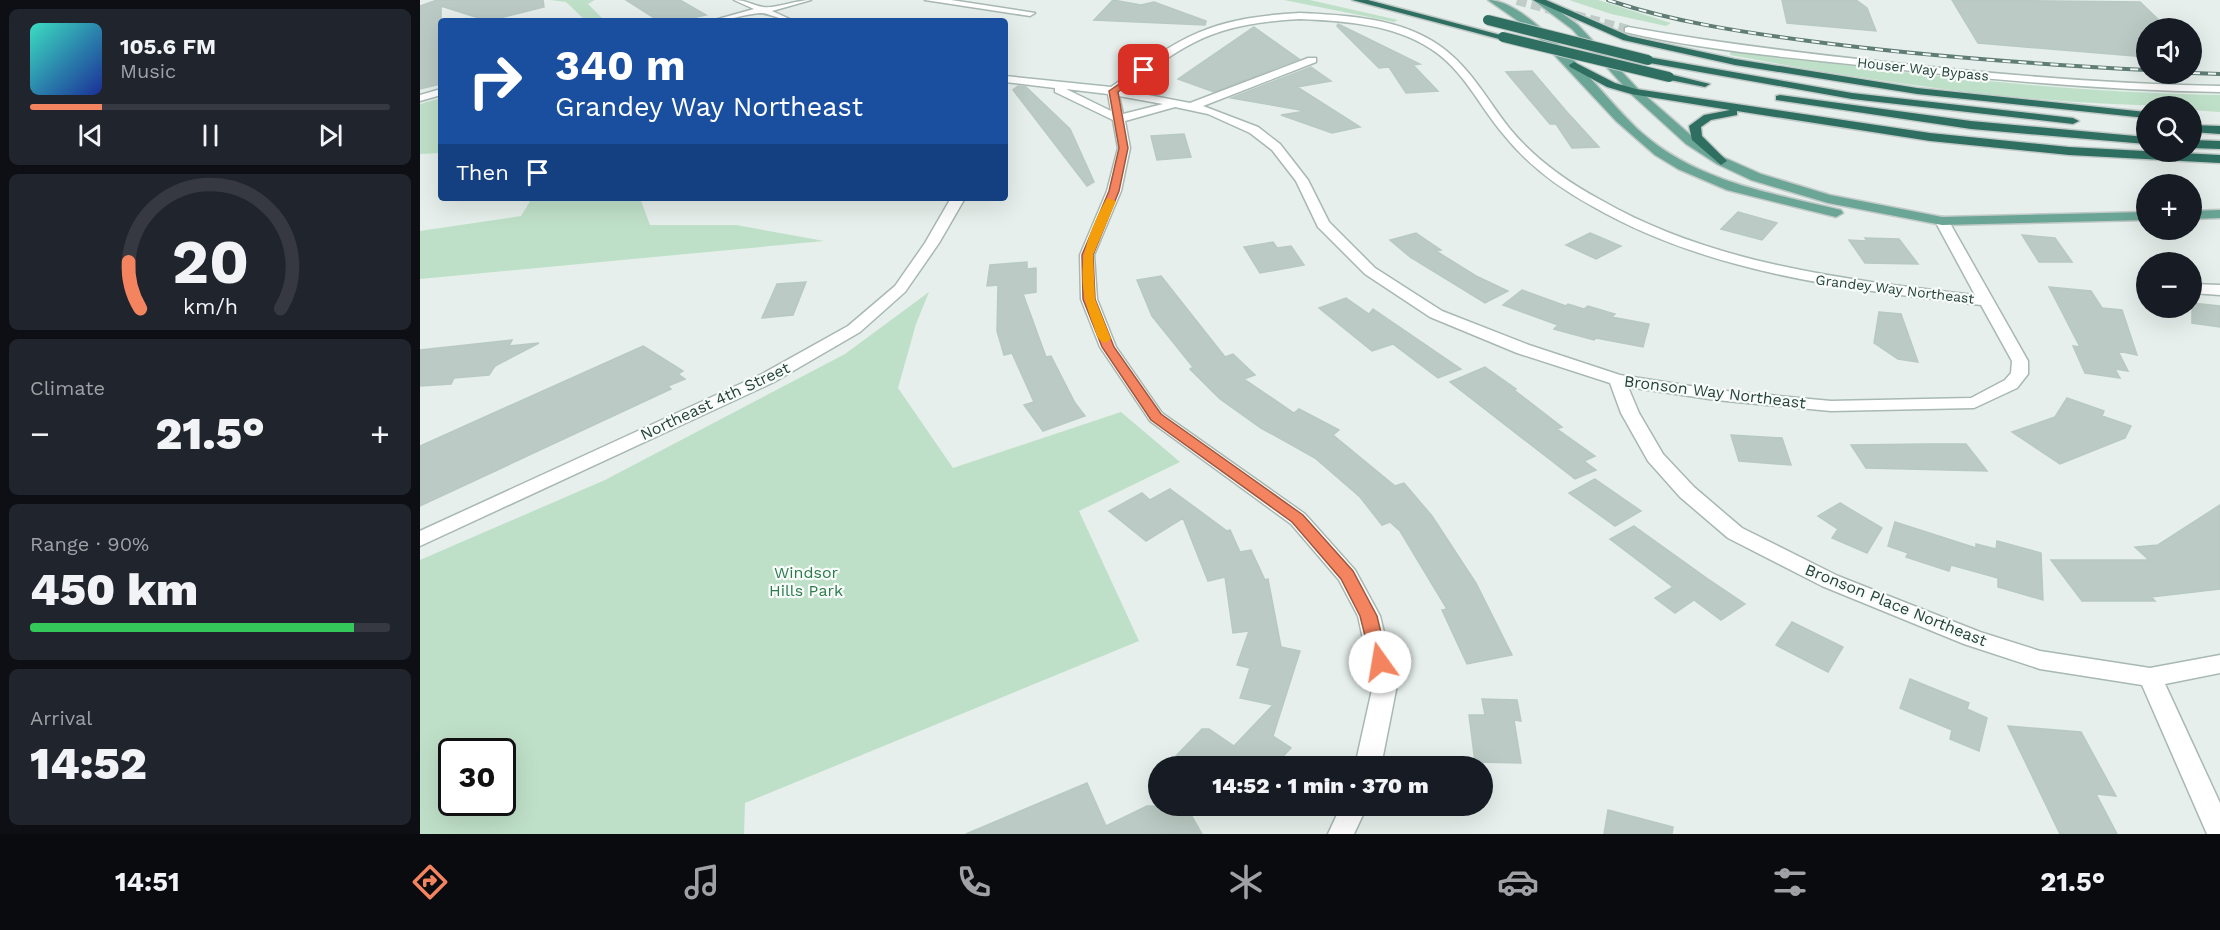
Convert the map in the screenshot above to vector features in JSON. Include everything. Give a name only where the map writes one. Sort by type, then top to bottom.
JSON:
[{"type":"highway","points":[[1357,0],[1669,77],[1720,87]]},
{"type":"highway","points":[[1538,0],[1626,38],[1735,63],[1917,91],[2136,114]]},
{"type":"highway","points":[[1483,18],[1648,60],[1852,96],[2085,122]]},
{"type":"highway","points":[[1574,65],[1611,85],[1635,92],[1781,116],[1980,142],[2220,159]]},
{"type":"highway","points":[[1769,96],[1910,118],[2136,140]]},
{"type":"highway","points":[[1721,161],[1696,137],[1695,126],[1700,120],[1730,113],[1781,116]]},
{"type":"highway","points":[[2202,118],[2220,119]]},
{"type":"highway","points":[[2118,125],[2136,126]]},
{"type":"highway","points":[[2202,129],[2220,130]]},
{"type":"highway","points":[[2202,144],[2220,145]]},
{"type":"main road","points":[[1493,0],[1528,23],[1574,65],[1636,135],[1676,162],[1704,176],[1766,197],[1878,219],[2136,216]]},
{"type":"main road","points":[[1538,0],[1566,19],[1635,92],[1690,141],[1721,161],[1756,177],[1804,193],[1942,220]]},
{"type":"main road","points":[[1528,23],[1555,27],[1564,25],[1566,19]]},
{"type":"main road","points":[[2202,215],[2220,214]]},
{"type":"street","points":[[739,0],[782,18]]},
{"type":"street","points":[[729,18],[806,0]]},
{"type":"street","points":[[930,0],[1030,13]]},
{"type":"street","name":"Grandey Way Northeast","points":[[1113,91],[1195,36],[1224,26],[1265,19],[1307,18],[1349,21],[1392,28],[1428,42],[1457,65],[1509,134],[1539,165],[1589,199],[1630,221],[1717,254],[1807,277],[1847,285],[1988,301]]},
{"type":"street","name":"Houser Way Bypass","points":[[1629,30],[1744,49],[1958,73],[2073,83],[2220,89]]},
{"type":"street","points":[[1047,84],[1119,119],[1155,108],[1185,106],[1312,60]]},
{"type":"street","name":"Bronson Way Northeast","points":[[1008,79],[1113,91],[1185,106],[1234,120],[1254,130],[1276,147],[1302,180],[1323,224],[1370,272],[1436,314],[1523,349],[1617,380],[1716,396],[1831,406],[1974,403],[2011,384],[2019,374],[2020,361],[1942,220]]},
{"type":"street","points":[[1113,91],[1124,148],[1114,191],[1087,255],[1089,299],[1108,347],[1156,417],[1298,519],[1347,576],[1369,616],[1385,685],[1370,756]]},
{"type":"street","points":[[420,98],[438,93]]},
{"type":"street","name":"Northeast 4th Street","points":[[420,539],[768,378],[854,329],[900,289],[932,243],[956,201]]},
{"type":"street","points":[[2202,289],[2220,290]]},
{"type":"street","name":"Bronson Place Northeast","points":[[1617,380],[1630,413],[1655,457],[1687,492],[1735,533],[1830,581],[1972,638],[2040,660],[2150,677],[2220,664]]},
{"type":"street","points":[[2150,677],[2220,832]]},
{"type":"street","points":[[1341,834],[1349,816]]},
{"type":"green space","points":[[550,0],[595,0],[588,4],[602,18],[583,18],[566,2]]},
{"type":"green space","points":[[1284,0],[1310,0],[1398,20],[1394,22]]},
{"type":"green space","points":[[1569,0],[1598,0],[1671,23],[1666,26],[1611,14]]},
{"type":"green space","points":[[1731,51],[2036,85],[2220,95],[2220,112],[2202,111],[2202,96],[2136,96],[2136,105],[2018,97],[1845,75],[1730,55]]},
{"type":"green space","points":[[438,99],[438,153],[420,154],[420,104]]},
{"type":"green space","points":[[530,201],[641,201],[650,225],[736,225],[824,241],[420,279],[420,231],[521,216]]},
{"type":"green space","name":"Windsor Hills Park","points":[[929,292],[916,324],[898,388],[953,468],[1121,412],[1180,462],[1079,511],[1139,641],[745,803],[744,834],[420,834],[420,560],[605,480],[845,354]]},
{"type":"building","points":[[437,0],[543,0],[544,7],[500,18],[479,18],[441,6],[441,18],[438,18],[438,85],[420,89],[420,6]]},
{"type":"building","points":[[626,0],[680,0],[706,15],[692,18],[654,18]]},
{"type":"building","points":[[1113,0],[1141,5],[1154,2],[1206,21],[1205,25],[1094,20]]},
{"type":"building","points":[[1782,0],[1856,0],[1867,8],[1876,31],[1787,23]]},
{"type":"building","points":[[1952,0],[2140,2],[2157,18],[2136,18],[2136,56],[1978,43]]},
{"type":"building","points":[[1338,24],[1420,64],[1413,65],[1438,91],[1406,93],[1389,67],[1379,68],[1337,26]]},
{"type":"building","points":[[1254,27],[1299,59],[1214,92],[1178,79]]},
{"type":"building","points":[[1311,67],[1331,81],[1297,87],[1360,127],[1332,133],[1281,115],[1306,111],[1231,98]]},
{"type":"building","points":[[1532,71],[1599,147],[1572,148],[1556,124],[1550,124],[1506,72]]},
{"type":"building","points":[[1018,86],[1026,87],[1070,129],[1094,182],[1087,186],[1013,90]]},
{"type":"building","points":[[1184,134],[1191,157],[1157,160],[1151,136]]},
{"type":"building","points":[[1738,212],[1777,223],[1762,240],[1721,229]]},
{"type":"building","points":[[1416,233],[1441,250],[1436,251],[1476,276],[1508,291],[1485,303],[1410,257],[1390,240]]},
{"type":"building","points":[[1590,233],[1621,246],[1596,259],[1566,245]]},
{"type":"building","points":[[2022,235],[2055,238],[2072,262],[2039,262]]},
{"type":"building","points":[[1865,238],[1899,239],[1918,264],[1865,263],[1849,240],[1867,241]]},
{"type":"building","points":[[1273,242],[1277,248],[1291,246],[1304,265],[1260,273],[1244,247]]},
{"type":"building","points":[[1027,262],[1027,269],[1036,268],[1036,292],[1023,294],[1046,357],[1051,356],[1075,403],[1085,416],[1043,431],[1024,405],[1034,402],[1012,353],[1004,355],[997,331],[998,285],[987,286],[990,265]]},
{"type":"building","points":[[1161,276],[1225,357],[1233,354],[1255,375],[1244,379],[1294,413],[1299,409],[1339,430],[1333,435],[1395,486],[1404,483],[1432,516],[1476,583],[1512,655],[1467,664],[1442,610],[1447,609],[1400,531],[1390,522],[1382,525],[1360,497],[1315,458],[1261,428],[1220,399],[1190,369],[1193,367],[1152,316],[1137,280]]},
{"type":"building","points":[[806,282],[793,315],[762,318],[777,284]]},
{"type":"building","points":[[2049,287],[2091,291],[2102,308],[2122,310],[2137,355],[2118,351],[2128,371],[2115,369],[2120,378],[2085,373],[2073,346],[2080,347]]},
{"type":"building","points":[[1522,290],[1566,306],[1568,304],[1584,309],[1588,306],[1615,314],[1612,317],[1649,324],[1643,347],[1596,338],[1594,340],[1554,329],[1558,325],[1503,305]]},
{"type":"building","points":[[1346,298],[1369,314],[1373,309],[1461,369],[1438,378],[1393,344],[1372,351],[1319,308]]},
{"type":"building","points":[[2202,304],[2220,306],[2220,327],[2192,323],[2192,318],[2202,318]]},
{"type":"building","points":[[1879,312],[1901,314],[1918,362],[1898,359],[1874,343]]},
{"type":"building","points":[[512,340],[509,346],[539,343],[495,366],[489,375],[454,378],[451,384],[420,386],[420,350]]},
{"type":"building","points":[[643,346],[683,371],[678,374],[685,379],[668,386],[671,389],[420,506],[420,446]]},
{"type":"building","points":[[1485,367],[1562,427],[1557,429],[1595,456],[1584,461],[1596,470],[1575,479],[1450,382]]},
{"type":"building","points":[[2067,398],[2104,411],[2102,416],[2131,426],[2125,438],[2060,464],[2012,432],[2055,417]]},
{"type":"building","points":[[1731,435],[1782,438],[1791,465],[1739,461]]},
{"type":"building","points":[[1966,444],[1987,471],[1866,468],[1851,445]]},
{"type":"building","points":[[1595,479],[1641,511],[1615,526],[1569,493]]},
{"type":"building","points":[[1170,489],[1227,531],[1230,530],[1240,552],[1251,550],[1265,580],[1268,579],[1281,647],[1300,651],[1273,736],[1291,748],[1283,756],[1176,756],[1202,729],[1209,729],[1234,746],[1273,705],[1240,698],[1250,668],[1237,665],[1249,631],[1233,633],[1225,577],[1208,581],[1183,518],[1146,541],[1109,511],[1142,493],[1150,500]]},
{"type":"building","points":[[1840,503],[1882,528],[1867,553],[1832,538],[1838,529],[1818,516]]},
{"type":"building","points":[[2220,505],[2220,589],[2151,597],[2155,601],[2082,601],[2051,560],[2149,560],[2135,547],[2158,545]]},
{"type":"building","points":[[1895,522],[1976,548],[1976,544],[1996,549],[1997,541],[2041,553],[2043,600],[1998,587],[1998,578],[1951,565],[1949,571],[1906,557],[1908,553],[1888,546]]},
{"type":"building","points":[[1634,526],[1745,604],[1721,620],[1694,600],[1675,613],[1655,598],[1673,587],[1610,539]]},
{"type":"building","points":[[1792,622],[1843,647],[1828,672],[1776,645]]},
{"type":"building","points":[[1910,679],[1969,703],[1967,709],[1987,718],[1979,751],[1950,739],[1952,730],[1900,708]]},
{"type":"building","points":[[1482,699],[1517,700],[1521,721],[1514,720],[1521,763],[1493,762],[1493,756],[1474,756],[1469,715],[1485,715]]},
{"type":"building","points":[[2008,726],[2081,732],[2116,796],[2096,794],[2117,834],[2060,834]]},
{"type":"building","points":[[1087,783],[1106,826],[1148,806],[1148,816],[1192,816],[1202,834],[966,834]]},
{"type":"building","points":[[1608,810],[1673,827],[1672,834],[1604,834]]},
{"type":"tunnel","points":[[1517,0],[1628,30]]},
{"type":"railway","points":[[1608,0],[1683,20],[1809,41],[1977,59],[2136,69]]},
{"type":"railway","points":[[2202,73],[2220,74]]},
{"type":"slow traffic","points":[[1105,339],[1089,299],[1087,255],[1110,201]]},
{"type":"route","points":[[1144,70],[1113,91],[1124,148],[1114,191],[1087,255],[1089,299],[1108,347],[1156,417],[1298,519],[1347,576],[1369,616],[1380,662]]}]
